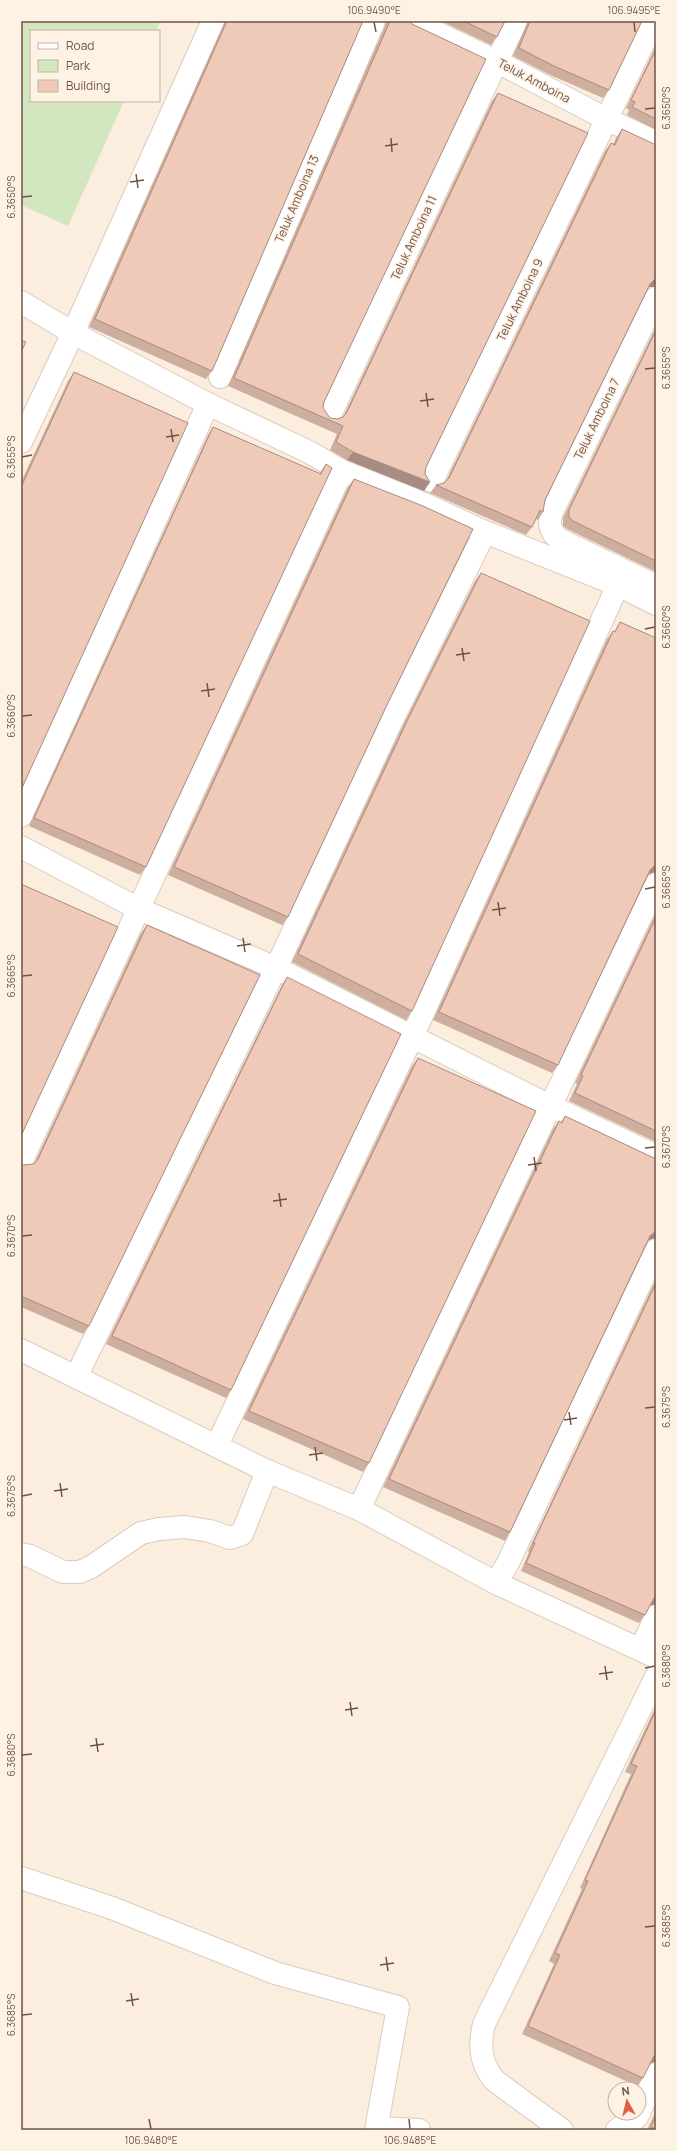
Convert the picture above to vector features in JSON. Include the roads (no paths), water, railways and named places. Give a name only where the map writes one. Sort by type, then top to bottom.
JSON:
[{"type":"street","points":[[21,442],[73,333],[213,21]]},
{"type":"street","name":"Teluk Amboina 13","points":[[220,377],[374,21]]},
{"type":"street","name":"Teluk Amboina","points":[[412,21],[498,62],[608,120],[656,142]]},
{"type":"street","name":"Teluk Amboina 11","points":[[330,414],[498,62],[516,21]]},
{"type":"street","name":"Teluk Amboina 9","points":[[432,481],[608,120],[654,21]]},
{"type":"street","name":"Teluk Amboina 7","points":[[654,580],[560,540],[553,534],[550,528],[551,514],[656,298]]},
{"type":"street","points":[[21,302],[73,333],[208,404],[311,453],[342,471],[422,503],[485,532],[618,586],[656,604]]},
{"type":"street","points":[[21,816],[208,404]]},
{"type":"street","points":[[21,1162],[342,471]]},
{"type":"street","points":[[76,1377],[276,968],[392,720],[485,532]]},
{"type":"street","points":[[217,1445],[413,1035],[618,586]]},
{"type":"street","points":[[21,847],[139,909],[276,968],[413,1035],[550,1106],[656,1156]]},
{"type":"street","points":[[359,1509],[656,884]]},
{"type":"street","points":[[496,1583],[508,1563],[656,1250]]},
{"type":"street","points":[[21,1350],[267,1470],[359,1509],[496,1583],[648,1653],[656,1616]]},
{"type":"street","points":[[21,1554],[30,1556],[63,1572],[80,1572],[91,1567],[141,1534],[153,1531],[184,1527],[210,1530],[230,1538],[236,1537],[242,1534],[267,1470]]},
{"type":"street","points":[[562,2130],[494,2080],[486,2069],[482,2058],[481,2036],[484,2024],[656,1677]]},
{"type":"street","points":[[21,1878],[112,1908],[275,1973],[398,2007],[376,2129],[419,2130]]},
{"type":"street","points":[[647,2095],[656,2074]]},
{"type":"street","points":[[617,2130],[631,2121]]}]
